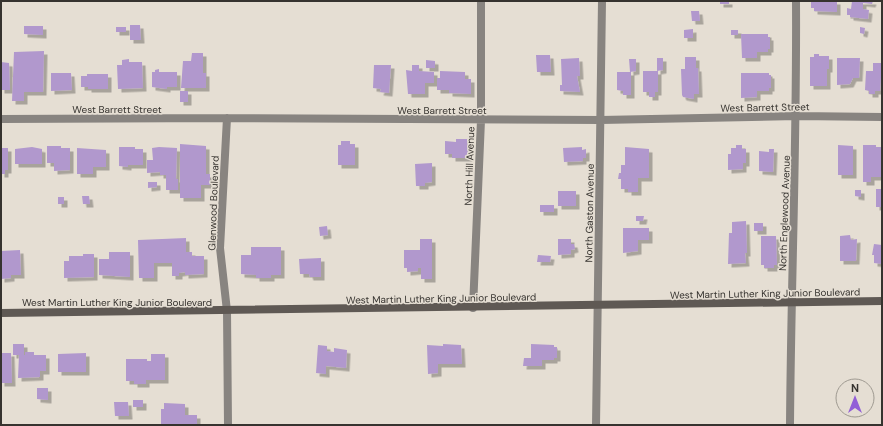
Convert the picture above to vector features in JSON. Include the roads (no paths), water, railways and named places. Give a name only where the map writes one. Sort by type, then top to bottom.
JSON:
[{"type":"main road","name":"West Martin Luther King Junior Boulevard","points":[[1,313],[227,312],[882,301]]},
{"type":"street","name":"North Hill Avenue","points":[[474,308],[481,120],[481,1]]},
{"type":"street","name":"North Gaston Avenue","points":[[596,425],[602,1]]},
{"type":"street","name":"North Englewood Avenue","points":[[790,425],[791,303],[796,116],[796,1]]},
{"type":"street","name":"West Barrett Street","points":[[1,120],[227,118],[601,120],[796,116],[882,117]]},
{"type":"street","name":"Glenwood Boulevard","points":[[227,118],[220,248],[227,312],[228,425]]}]
